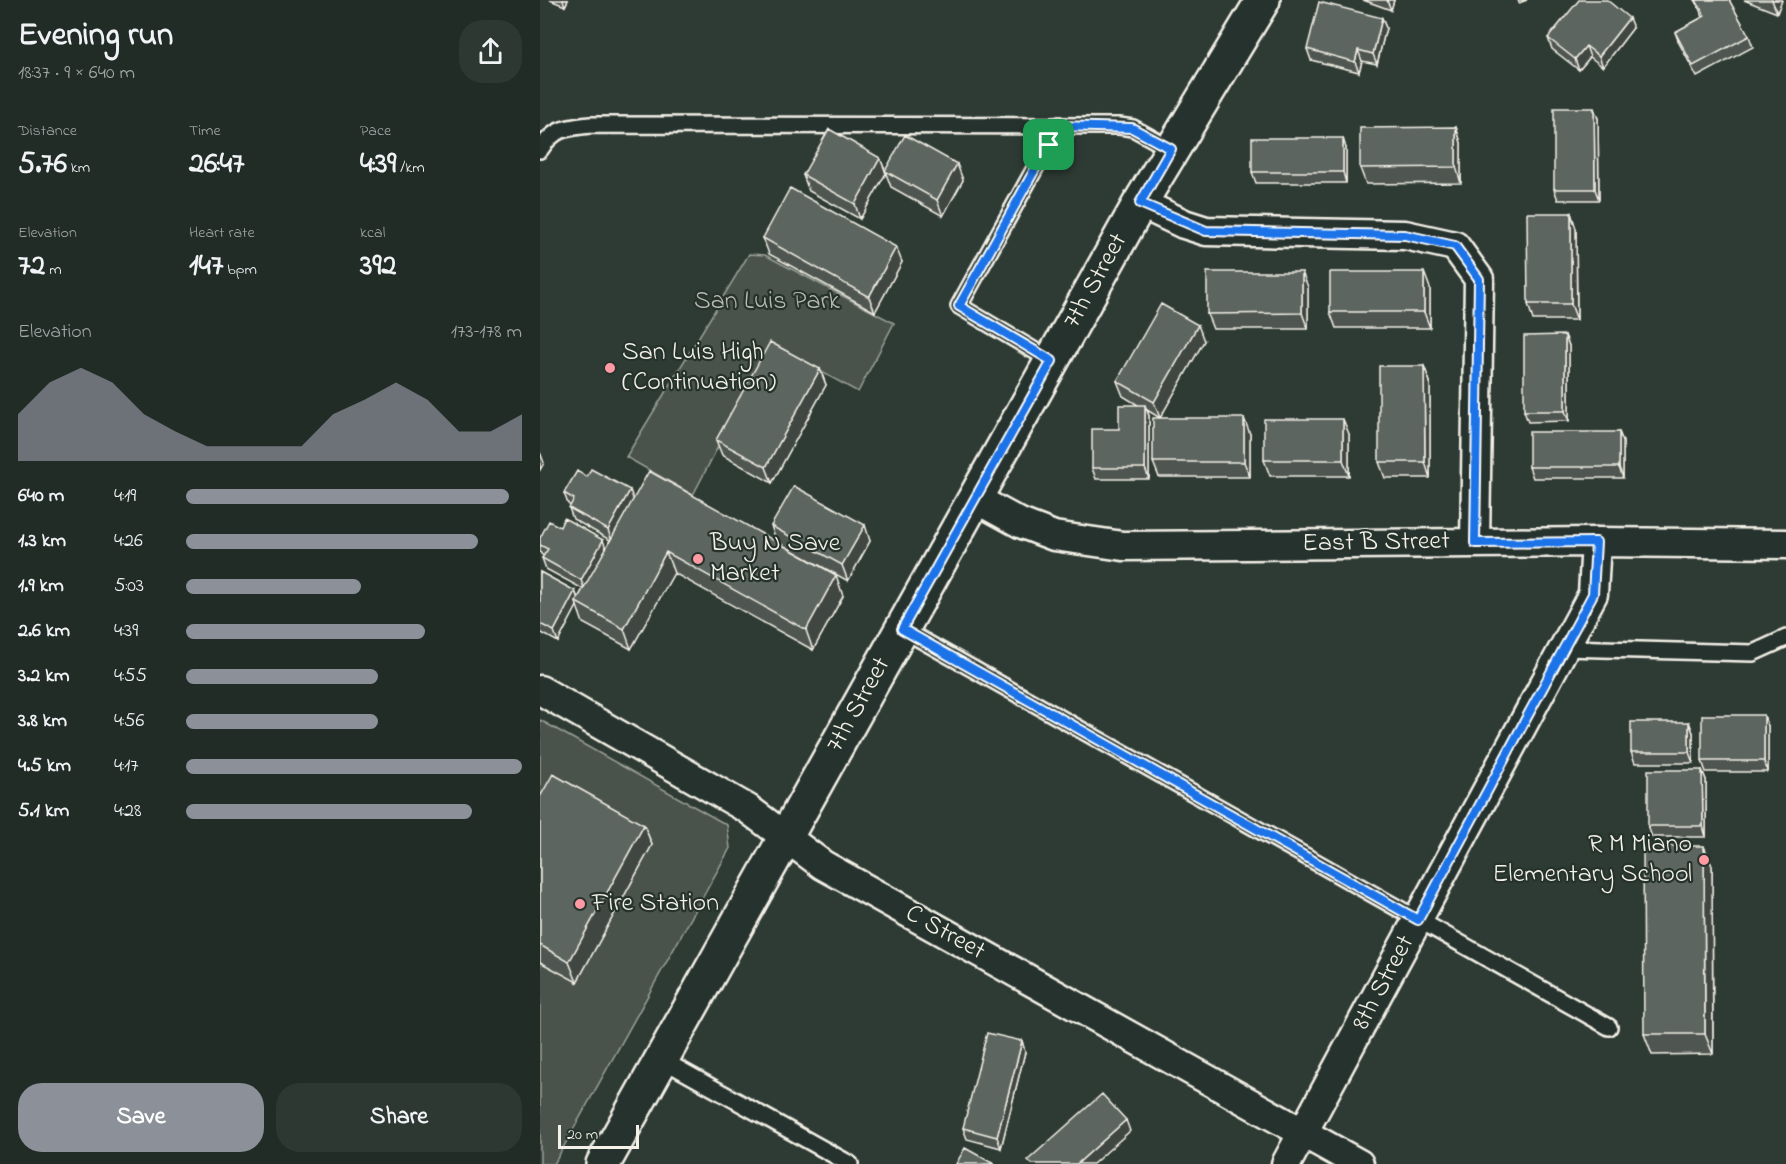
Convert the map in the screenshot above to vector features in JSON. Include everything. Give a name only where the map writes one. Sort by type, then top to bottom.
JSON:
[{"type":"street","name":"7th Street","points":[[603,1164],[1140,203],[1263,0]]},
{"type":"street","points":[[1140,203],[1206,231],[1405,235],[1455,246],[1479,279],[1475,543]]},
{"type":"street","name":"East B Street","points":[[976,499],[1020,523],[1054,536],[1122,546],[1596,542],[1786,544]]},
{"type":"street","name":"8th Street","points":[[1286,1164],[1593,594],[1596,542]]},
{"type":"street","name":"C Street","points":[[540,690],[748,809],[823,864],[1359,1164]]},
{"type":"lane","points":[[540,150],[549,136],[564,128],[590,125],[1132,128],[1171,149]]},
{"type":"lane","points":[[1052,361],[959,306],[1059,126]]},
{"type":"lane","points":[[902,629],[1609,1027]]},
{"type":"lane","points":[[1564,648],[1753,653],[1786,638]]},
{"type":"lane","points":[[661,1059],[850,1164]]},
{"type":"green space","name":"San Luis Park","points":[[749,254],[765,255],[894,323],[858,392],[771,344],[693,495],[626,457]]},
{"type":"green space","points":[[540,720],[727,825],[730,848],[554,1164],[540,1164]]},
{"type":"building","points":[[1579,0],[1607,0],[1629,18],[1599,56],[1586,46],[1575,59],[1548,38]]},
{"type":"building","points":[[1696,0],[1729,0],[1749,36],[1693,66],[1675,32],[1705,16]]},
{"type":"building","points":[[1319,2],[1382,18],[1373,54],[1358,50],[1355,62],[1307,49]]},
{"type":"building","points":[[1554,108],[1594,108],[1595,189],[1554,189]]},
{"type":"building","points":[[1456,127],[1456,167],[1360,168],[1360,128]]},
{"type":"building","points":[[829,129],[880,158],[855,204],[803,175]]},
{"type":"building","points":[[905,135],[957,164],[937,200],[885,171]]},
{"type":"building","points":[[1252,138],[1343,138],[1343,172],[1252,172]]},
{"type":"building","points":[[790,188],[896,247],[869,297],[763,238]]},
{"type":"building","points":[[1527,213],[1571,213],[1571,304],[1528,304]]},
{"type":"building","points":[[1207,272],[1302,272],[1302,313],[1207,314]]},
{"type":"building","points":[[1330,272],[1424,272],[1424,312],[1330,312]]},
{"type":"building","points":[[1161,304],[1198,325],[1154,402],[1117,381]]},
{"type":"building","points":[[1565,335],[1565,411],[1524,411],[1524,336]]},
{"type":"building","points":[[770,342],[820,369],[766,467],[716,440]]},
{"type":"building","points":[[1379,366],[1424,366],[1425,462],[1379,462]]},
{"type":"building","points":[[1119,405],[1145,405],[1145,468],[1092,468],[1092,429],[1119,429]]},
{"type":"building","points":[[1153,418],[1244,418],[1244,462],[1153,462]]},
{"type":"building","points":[[1264,419],[1343,419],[1343,460],[1264,460]]},
{"type":"building","points":[[1529,432],[1619,432],[1619,467],[1529,467]]},
{"type":"building","points":[[591,469],[630,490],[608,530],[569,508],[574,499],[564,493],[577,471],[587,477]]},
{"type":"building","name":"Buy N Save Market","points":[[649,471],[836,575],[806,630],[666,552],[624,629],[576,602]]},
{"type":"building","points":[[794,486],[865,525],[842,565],[771,526]]},
{"type":"building","points":[[564,518],[603,540],[581,580],[542,558],[548,549],[540,545],[540,538],[549,521],[560,527]]},
{"type":"building","points":[[540,572],[575,591],[554,631],[540,624]]},
{"type":"building","points":[[1702,715],[1764,715],[1764,761],[1702,761]]},
{"type":"building","points":[[1631,722],[1689,722],[1689,752],[1631,752]]},
{"type":"building","points":[[1648,770],[1702,770],[1703,826],[1648,826]]},
{"type":"building","name":"Fire Station","points":[[553,774],[644,825],[569,962],[540,945],[540,797]]},
{"type":"building","points":[[1643,846],[1704,846],[1705,1034],[1644,1034]]},
{"type":"building","points":[[987,1033],[1022,1041],[997,1137],[963,1128]]},
{"type":"building","points":[[1102,1094],[1126,1120],[1077,1164],[1032,1164],[1028,1160]]},
{"type":"building","points":[[965,1148],[994,1164],[956,1164]]},
{"type":"place","name":"San Luis High (Continuation)","points":[[610,368]]},
{"type":"place","name":"Buy N Save Market","points":[[698,559]]},
{"type":"place","name":"R M Miano Elementary School","points":[[1704,860]]},
{"type":"place","name":"Fire Station","points":[[580,904]]},
{"type":"route","points":[[1059,126],[1132,128],[1171,149],[1140,203],[1184,224],[1206,231],[1405,235],[1455,246],[1479,279],[1475,543],[1596,542],[1596,570],[1593,594],[1418,920],[902,629],[1052,361],[959,306],[1049,145],[1059,126]]}]
